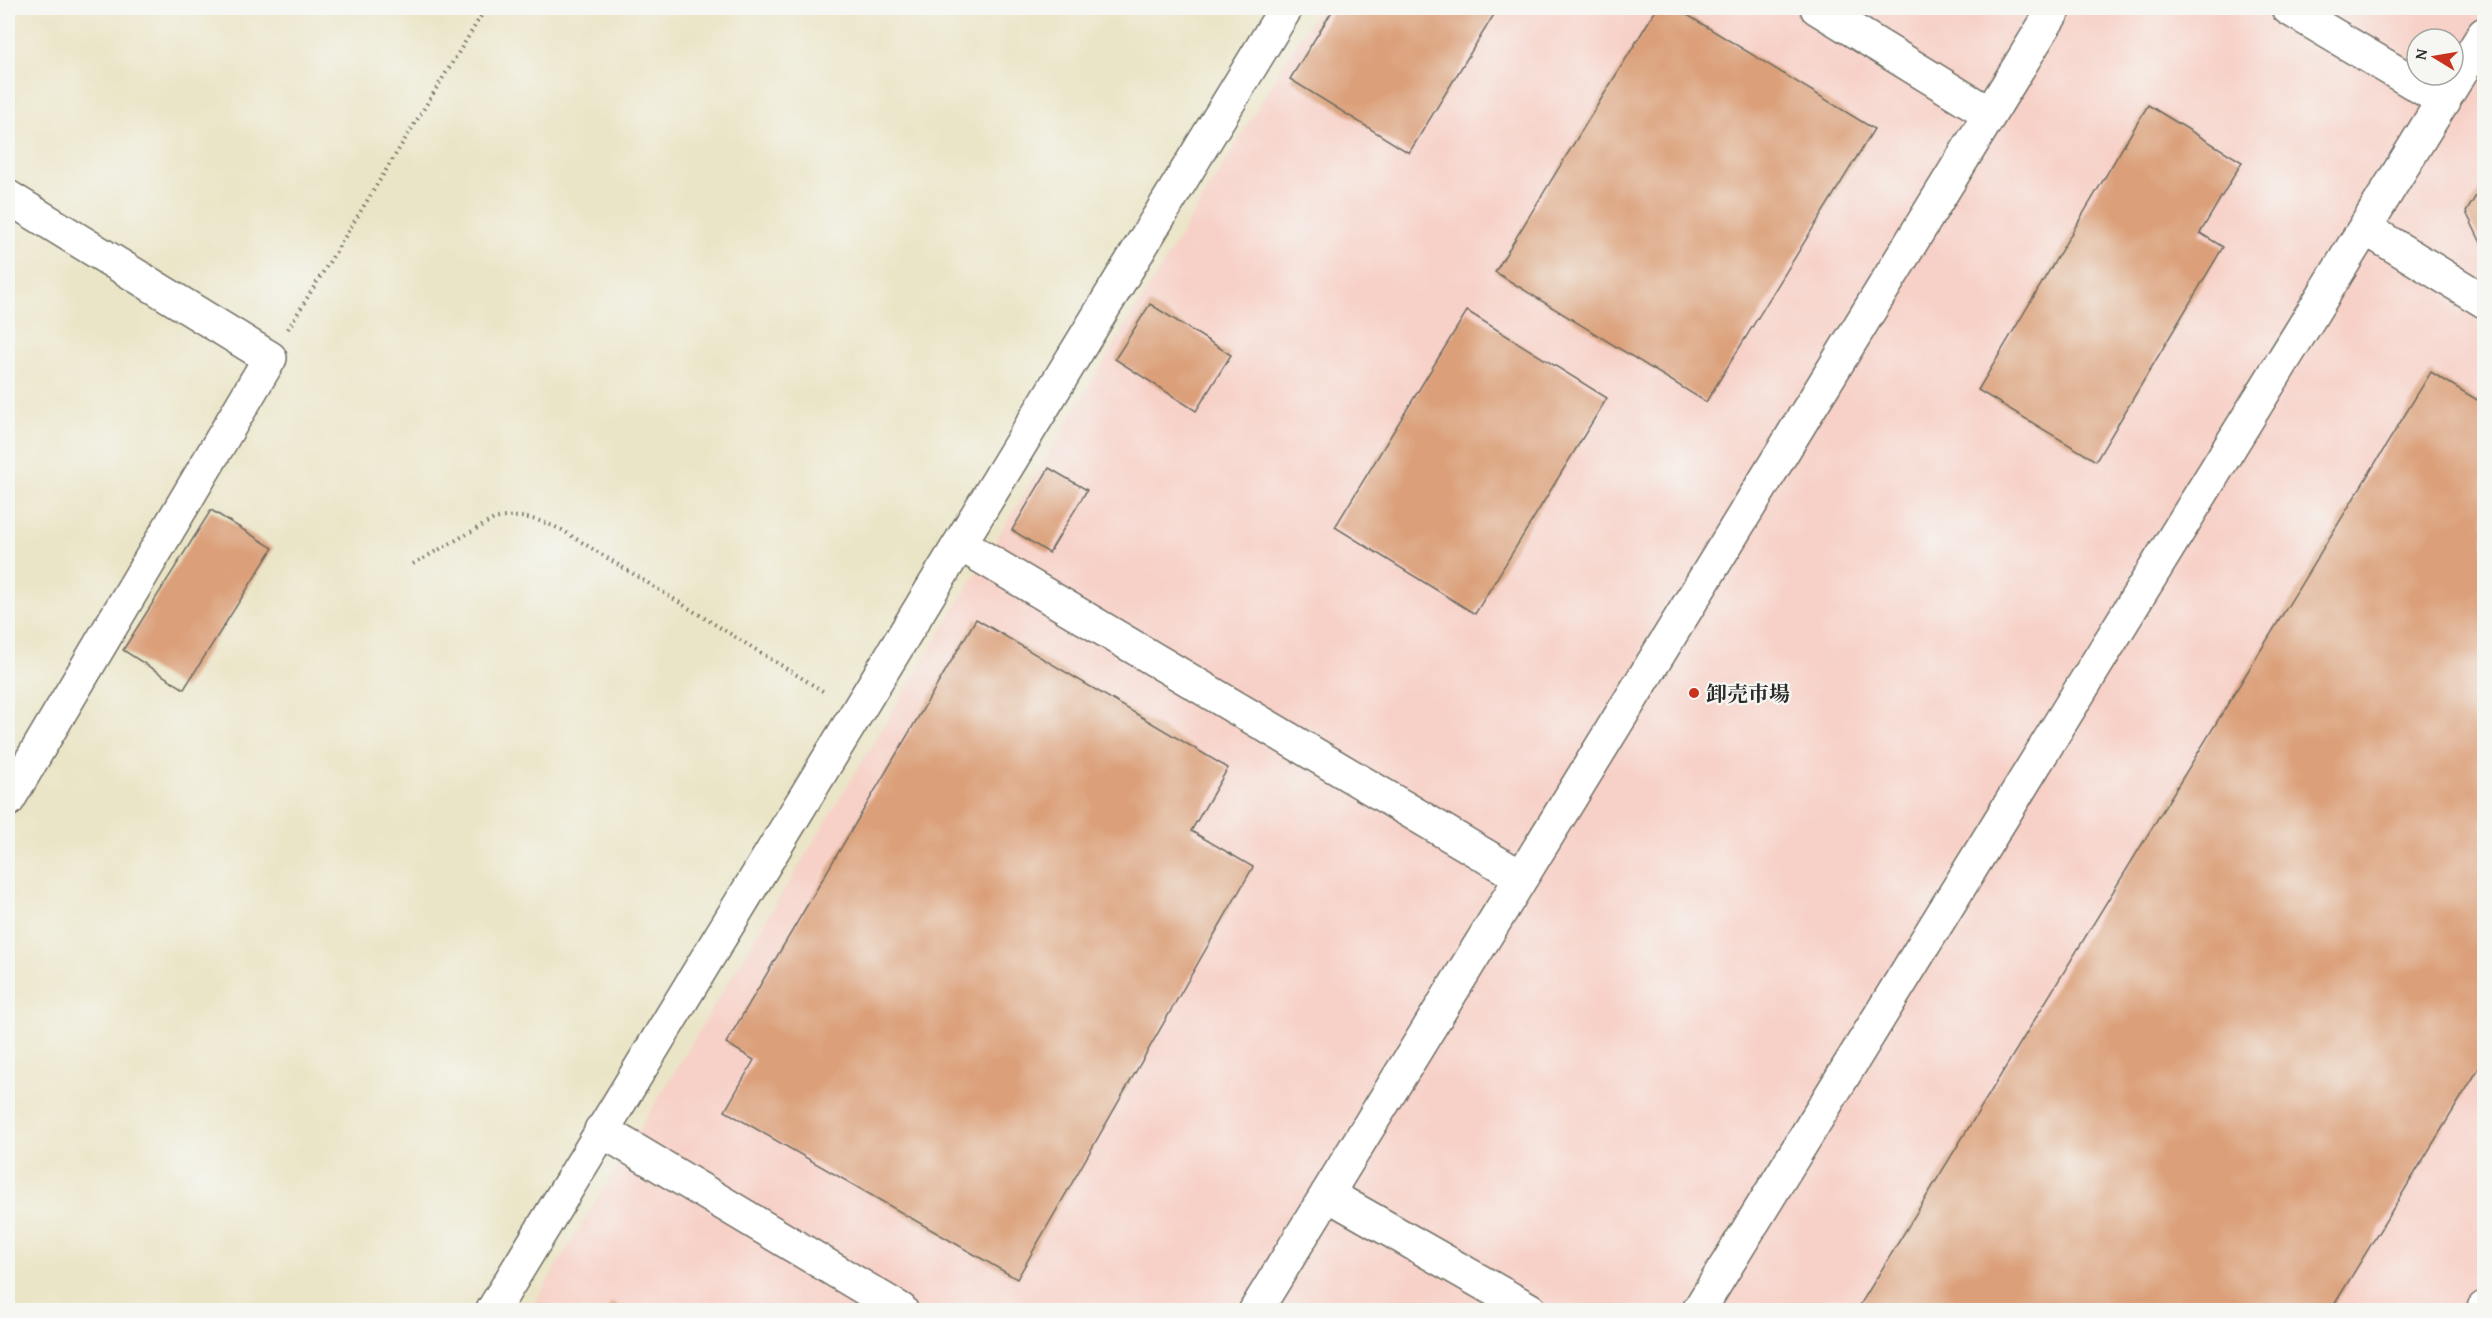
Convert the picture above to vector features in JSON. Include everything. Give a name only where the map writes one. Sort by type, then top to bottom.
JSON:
[{"type":"street","points":[[493,1311],[601,1130],[1286,8]]},
{"type":"street","points":[[1817,8],[1990,114]]},
{"type":"street","points":[[1256,1311],[2055,8]]},
{"type":"street","points":[[2288,8],[2444,101]]},
{"type":"street","points":[[1699,1311],[2484,34]]},
{"type":"street","points":[[8,196],[270,358],[8,800]]},
{"type":"street","points":[[2365,228],[2484,301]]},
{"type":"street","points":[[960,544],[1521,878]]},
{"type":"street","points":[[601,1130],[902,1311]]},
{"type":"street","points":[[1327,1194],[1530,1311]]},
{"type":"path","points":[[270,358],[486,8]]},
{"type":"path","points":[[413,564],[494,519],[524,516],[539,520],[562,530],[857,712]]},
{"type":"shaded area","name":"卸売市場","points":[[1318,8],[2484,8],[2484,1310],[530,1310]]},
{"type":"building","points":[[1334,8],[1498,8],[1409,153],[1290,79]]},
{"type":"building","points":[[1657,8],[1676,8],[1874,129],[1706,402],[1495,272]]},
{"type":"building","points":[[2148,105],[2242,162],[2200,233],[2223,247],[2096,461],[1978,390]]},
{"type":"building","points":[[2484,183],[2484,249],[2466,212]]},
{"type":"building","points":[[1150,304],[1231,355],[1196,411],[1115,359]]},
{"type":"building","points":[[1467,311],[1607,398],[1475,614],[1335,527]]},
{"type":"building","points":[[2431,372],[2484,404],[2484,1060],[2331,1310],[1857,1310]]},
{"type":"building","points":[[1049,468],[1087,490],[1049,553],[1012,530]]},
{"type":"building","points":[[211,510],[273,548],[184,689],[123,650]]},
{"type":"building","points":[[976,619],[1228,768],[1191,831],[1253,867],[1017,1279],[725,1111],[754,1060],[726,1043]]},
{"type":"building","points":[[612,1303],[625,1310],[607,1310]]},
{"type":"place","name":"卸売市場","points":[[1694,693]]}]
